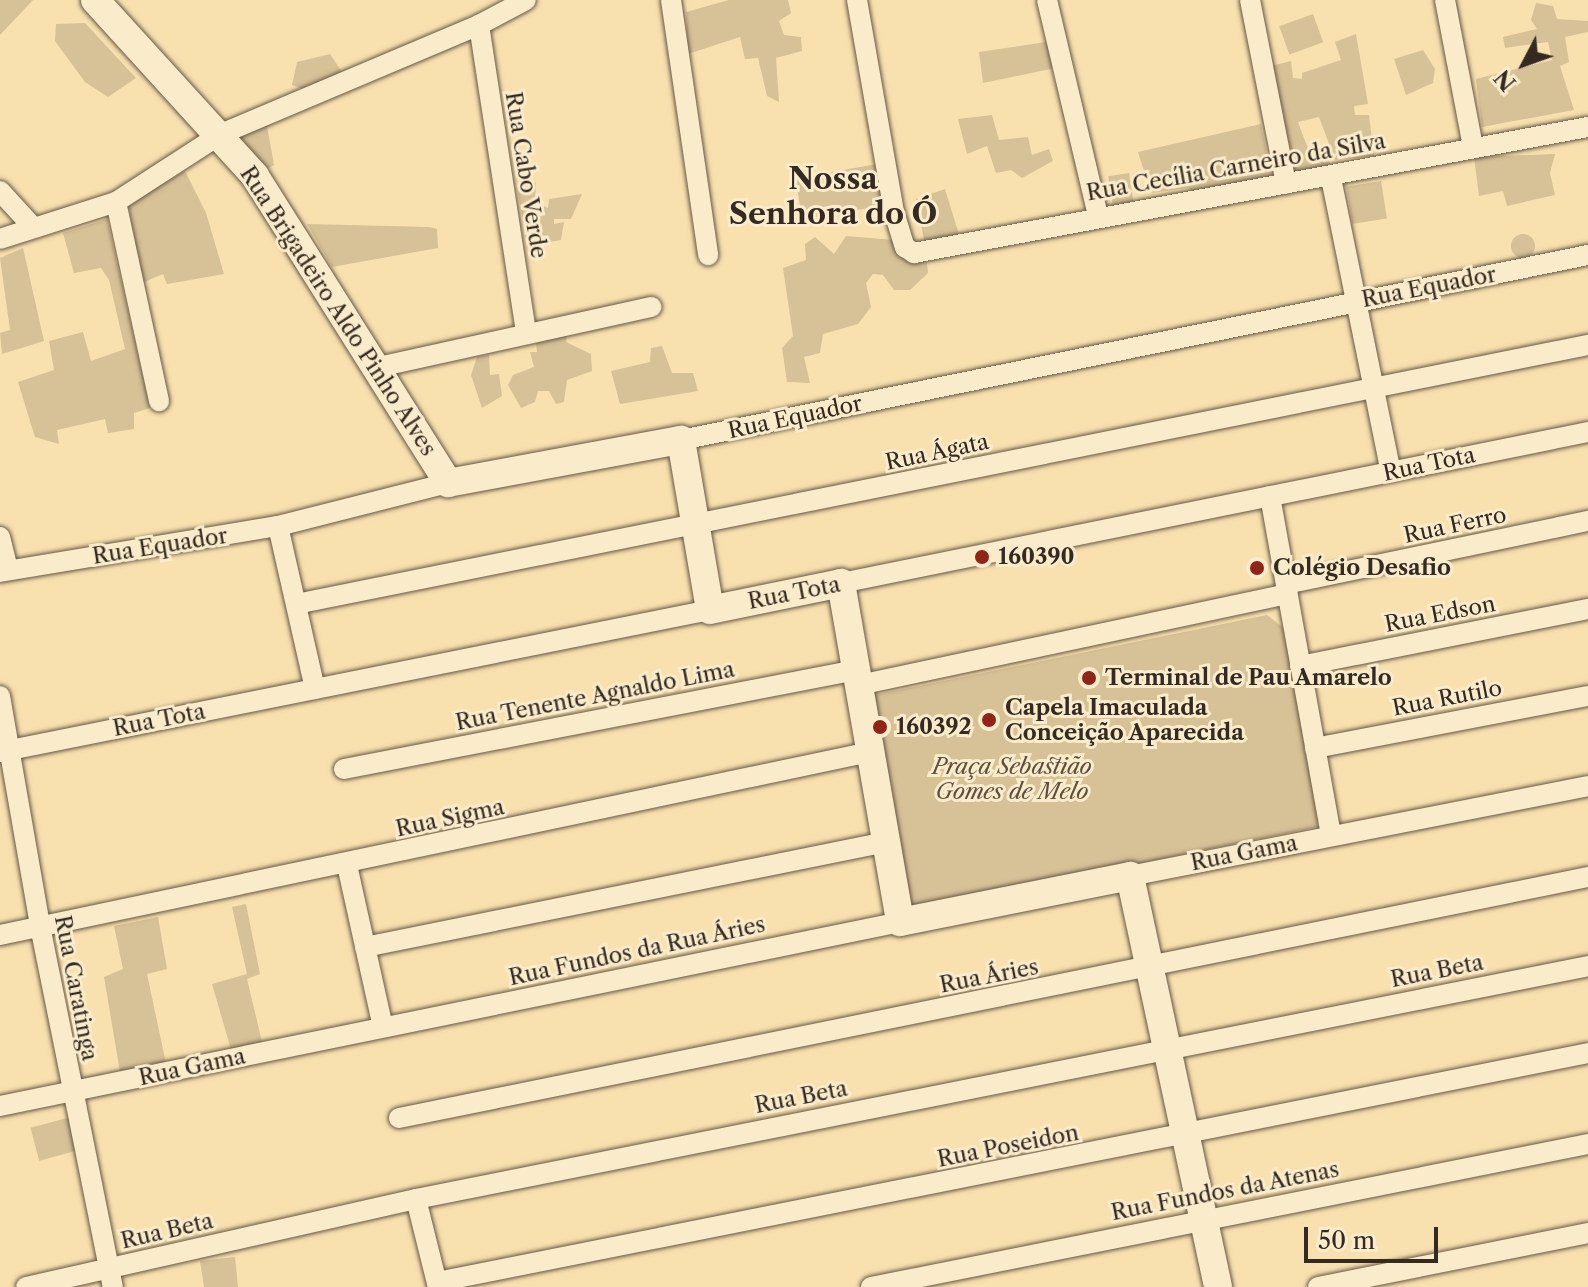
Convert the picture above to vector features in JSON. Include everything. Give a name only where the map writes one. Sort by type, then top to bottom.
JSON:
[{"type":"street","name":"Rua Brigadeiro Aldo Pinho Alves","points":[[95,0],[221,134],[255,176],[378,367],[448,483]]},
{"type":"street","points":[[0,239],[32,226],[116,202],[221,134],[479,25],[526,0]]},
{"type":"street","points":[[671,0],[708,255]]},
{"type":"street","name":"Rua Cecília Carneiro da Silva","points":[[857,0],[901,238],[914,253],[927,254],[1098,216],[1331,178],[1473,147],[1588,127]]},
{"type":"street","points":[[1047,0],[1098,216]]},
{"type":"street","points":[[1250,0],[1286,184]]},
{"type":"street","points":[[1445,0],[1473,147]]},
{"type":"street","name":"Rua Cabo Verde","points":[[479,25],[526,332]]},
{"type":"street","points":[[1331,178],[1391,472]]},
{"type":"street","points":[[0,191],[32,226]]},
{"type":"street","points":[[116,202],[159,401]]},
{"type":"street","name":"Rua Equador","points":[[4,571],[278,526],[448,483],[681,440],[1588,255]]},
{"type":"street","points":[[378,367],[526,332],[651,307]]},
{"type":"street","name":"Rua Ágata","points":[[296,604],[696,527],[1588,345]]},
{"type":"street","name":"Rua Tota","points":[[5,751],[1588,432]]},
{"type":"street","points":[[681,440],[710,610]]},
{"type":"street","points":[[1270,496],[1331,836]]},
{"type":"street","name":"Rua Ferro","points":[[1287,589],[1588,521]]},
{"type":"street","points":[[278,526],[315,689]]},
{"type":"street","points":[[0,537],[4,571]]},
{"type":"street","points":[[841,583],[900,922]]},
{"type":"street","name":"Rua Tenente Agnaldo Lima","points":[[344,769],[857,677],[1287,589]]},
{"type":"street","name":"Rua Edson","points":[[1300,666],[1588,609]]},
{"type":"street","name":"Rua Caratinga","points":[[0,696],[5,751],[111,1278]]},
{"type":"street","name":"Rua Rutilo","points":[[1315,748],[1588,696]]},
{"type":"street","name":"Rua Sigma","points":[[0,935],[347,865],[870,752]]},
{"type":"street","name":"Rua Gama","points":[[900,922],[1588,786]]},
{"type":"street","points":[[365,947],[886,842]]},
{"type":"street","points":[[347,865],[383,1027]]},
{"type":"street","points":[[1130,876],[1218,1287]]},
{"type":"street","name":"Rua Áries","points":[[399,1118],[1149,969],[1588,877]]},
{"type":"street","name":"Rua Fundos da Rua Áries","points":[[383,1027],[900,922]]},
{"type":"street","name":"Rua Beta","points":[[26,1287],[111,1278],[416,1199],[1588,966]]},
{"type":"street","name":"Rua Gama","points":[[0,1106],[383,1027]]},
{"type":"street","name":"Rua Poseidon","points":[[437,1284],[1588,1053]]},
{"type":"street","name":"Rua Fundos da Atenas","points":[[871,1287],[1588,1144]]},
{"type":"street","points":[[416,1199],[437,1284]]},
{"type":"street","points":[[1318,1287],[1588,1233]]},
{"type":"green space","points":[[0,0],[33,0],[0,35]]},
{"type":"green space","points":[[729,0],[788,0],[791,13],[779,21],[784,35],[801,37],[802,51],[776,58],[779,102],[767,96],[758,58],[745,59],[740,37],[688,54],[686,12]]},
{"type":"green space","points":[[1536,3],[1553,6],[1557,19],[1588,21],[1588,32],[1565,37],[1569,62],[1560,66],[1574,110],[1482,127],[1476,79],[1552,60],[1548,42],[1505,48],[1503,37],[1537,29],[1531,20]]},
{"type":"green space","points":[[1313,14],[1323,42],[1289,55],[1279,26]]},
{"type":"green space","points":[[85,23],[136,78],[108,97],[85,82],[55,41],[56,24]]},
{"type":"green space","points":[[1356,34],[1368,104],[1354,106],[1355,115],[1369,115],[1374,156],[1335,160],[1319,117],[1298,122],[1308,149],[1326,148],[1330,165],[1295,173],[1271,66],[1291,61],[1293,78],[1302,79],[1302,73],[1341,60],[1335,42]]},
{"type":"green space","points":[[1046,42],[1055,68],[983,83],[979,52]]},
{"type":"green space","points":[[1423,50],[1435,69],[1433,83],[1406,95],[1394,59]]},
{"type":"green space","points":[[330,54],[342,72],[338,80],[303,89],[292,85],[297,62]]},
{"type":"green space","points":[[992,115],[999,140],[1028,137],[1032,155],[1049,149],[1053,161],[1022,178],[1011,170],[996,173],[987,146],[967,154],[958,119]]},
{"type":"green space","points":[[1261,124],[1272,180],[1194,196],[1189,188],[1151,193],[1138,152]]},
{"type":"green space","points":[[267,126],[274,165],[267,169],[240,137]]},
{"type":"green space","points":[[1555,154],[1550,173],[1555,195],[1507,206],[1503,191],[1479,196],[1474,157]]},
{"type":"green space","points":[[877,164],[884,205],[803,220],[795,178]]},
{"type":"green space","points":[[185,171],[206,213],[224,274],[167,284],[163,274],[142,283],[128,202]]},
{"type":"green space","points":[[1129,173],[1134,204],[1113,207],[1108,176]]},
{"type":"green space","points":[[1381,181],[1387,219],[1352,224],[1346,186]]},
{"type":"green space","points":[[536,182],[535,202],[548,208],[549,199],[582,194],[571,219],[554,219],[554,224],[564,222],[561,240],[527,246],[517,187]]},
{"type":"green space","points":[[945,189],[961,241],[925,245],[916,199]]},
{"type":"green space","points":[[107,219],[150,408],[134,413],[134,429],[108,433],[105,419],[57,430],[59,444],[35,437],[18,382],[54,370],[49,341],[83,332],[91,361],[125,349],[109,280],[101,268],[74,273],[63,233]]},
{"type":"green space","points":[[307,224],[429,227],[437,229],[438,248],[332,267]]},
{"type":"green space","points":[[1523,234],[1531,238],[1535,246],[1531,254],[1523,258],[1515,254],[1511,246],[1515,238]]},
{"type":"green space","points":[[846,236],[894,240],[912,259],[927,263],[928,273],[910,290],[894,290],[883,275],[873,274],[866,283],[871,307],[858,324],[823,334],[820,353],[804,357],[810,383],[787,382],[782,348],[793,336],[783,268],[806,260],[805,244],[815,237],[834,254]]},
{"type":"green space","points":[[23,248],[44,341],[2,354],[0,333],[10,330],[0,258]]},
{"type":"green space","points":[[567,335],[566,342],[591,354],[592,371],[567,380],[564,402],[556,404],[549,391],[538,391],[535,402],[521,408],[508,385],[513,375],[534,367],[530,352],[537,352],[536,343]]},
{"type":"green space","points":[[662,346],[672,373],[693,373],[698,391],[620,404],[611,371],[650,362],[651,348]]},
{"type":"green space","points":[[489,355],[490,375],[499,374],[502,396],[482,408],[471,375],[477,357]]},
{"type":"green space","name":"Praça Sebastião Gomes de Melo","points":[[1267,615],[1285,629],[1320,818],[1316,827],[912,910],[870,696]]},
{"type":"green space","points":[[246,904],[260,974],[247,979],[263,1046],[232,1053],[212,984],[247,974],[232,907]]},
{"type":"green space","points":[[158,917],[167,969],[147,974],[167,1068],[121,1078],[104,977],[123,969],[114,926]]},
{"type":"green space","points":[[71,1117],[80,1150],[39,1161],[30,1128]]},
{"type":"green space","points":[[235,1257],[238,1287],[204,1287],[200,1261]]},
{"type":"place","name":"160390","points":[[982,557]]},
{"type":"place","name":"Colégio Desafio","points":[[1257,568]]},
{"type":"place","name":"Terminal de Pau Amarelo","points":[[1089,678]]},
{"type":"place","name":"Capela Imaculada Conceição Aparecida","points":[[989,720]]},
{"type":"place","name":"160392","points":[[880,727]]},
{"type":"district","name":"Nossa Senhora do Ó","points":[[833,196]]}]
